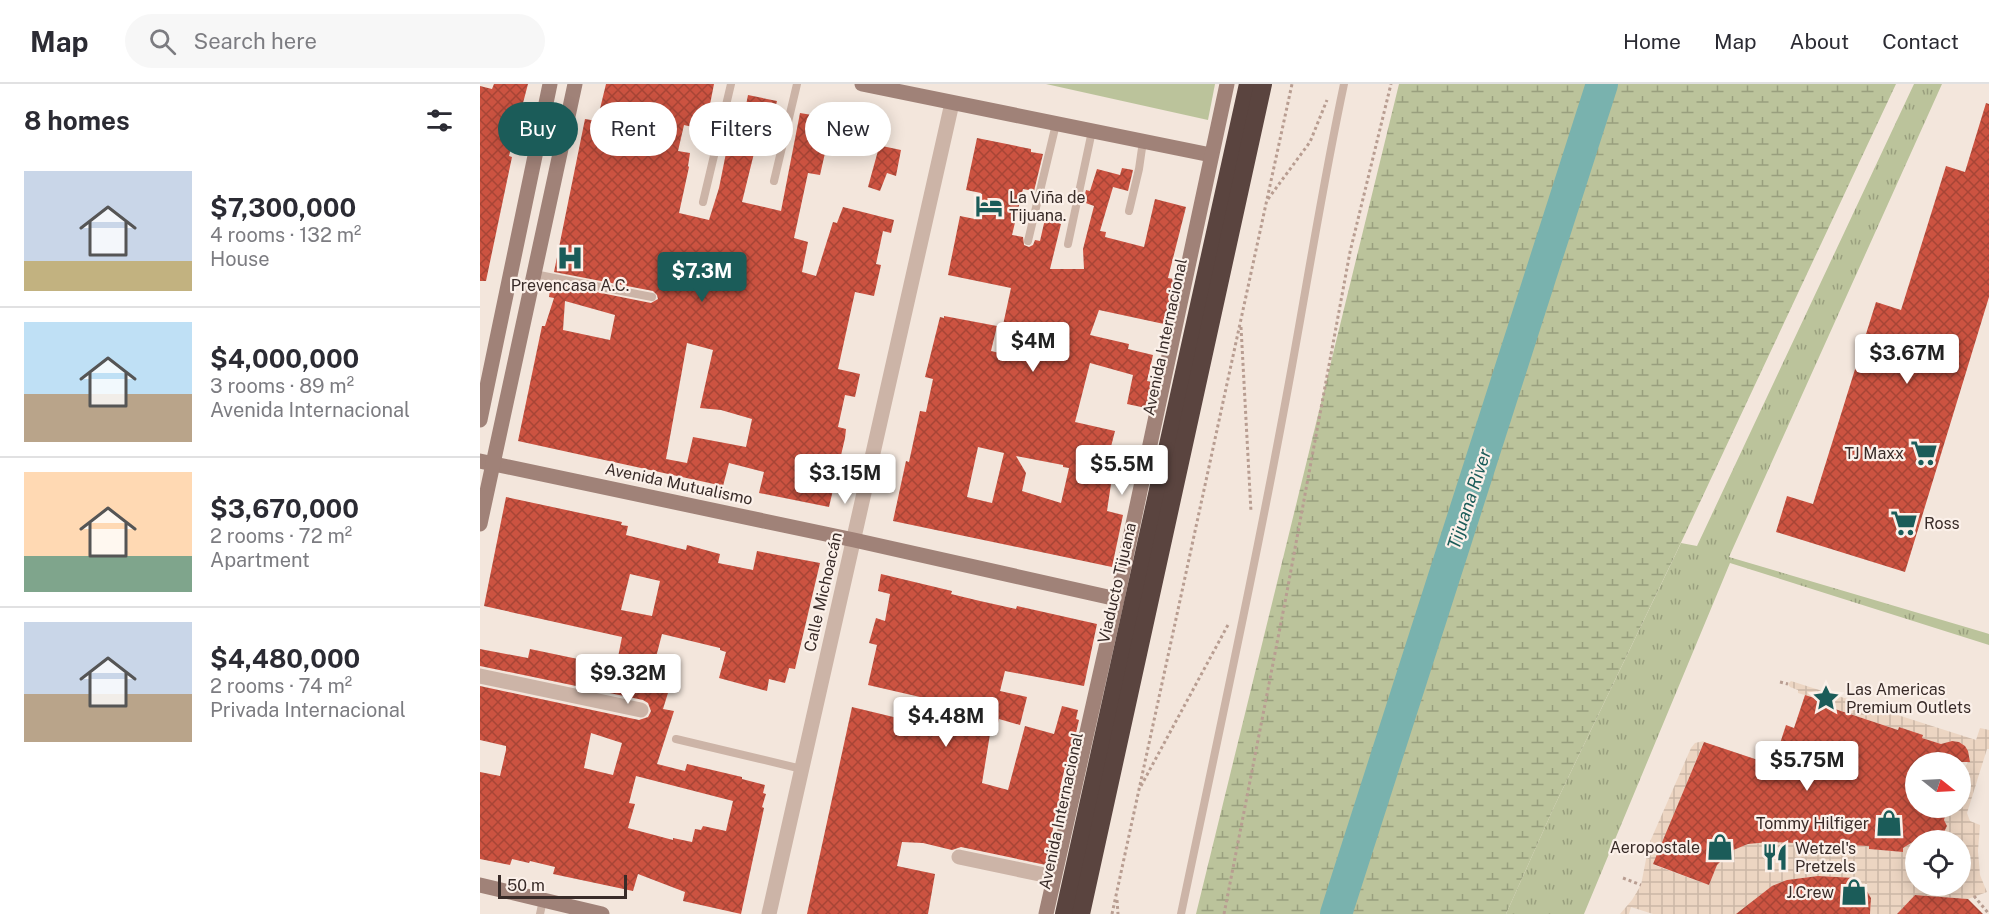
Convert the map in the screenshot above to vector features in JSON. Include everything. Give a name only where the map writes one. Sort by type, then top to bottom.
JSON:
[{"type":"highway","name":"Avenida Internacional","points":[[1058,914],[1240,84]]},
{"type":"highway","name":"Viaducto Tijuana","points":[[1064,914],[1248,84]]},
{"type":"highway","name":"Viaducto Tijuana","points":[[1075,914],[1255,84]]},
{"type":"highway","points":[[1081,914],[1263,84]]},
{"type":"street","points":[[480,420],[550,84]]},
{"type":"street","points":[[480,524],[487,462],[534,274],[575,84]]},
{"type":"street","points":[[862,84],[1211,155]]},
{"type":"street","name":"Avenida Internacional","points":[[1046,914],[1117,599],[1227,84]]},
{"type":"street","name":"Calle Michoacán","points":[[769,914],[952,103]]},
{"type":"street","name":"Avenida Mutualismo","points":[[487,462],[1117,599]]},
{"type":"street","points":[[480,676],[641,710]]},
{"type":"street","points":[[959,857],[1054,877]]},
{"type":"street","points":[[480,885],[542,907],[602,914]]},
{"type":"lane","points":[[703,202],[731,84]]},
{"type":"lane","points":[[774,181],[797,84]]},
{"type":"lane","points":[[1181,914],[1251,582],[1293,366],[1321,193],[1344,84]]},
{"type":"lane","points":[[1028,241],[1056,124]]},
{"type":"lane","points":[[1068,244],[1092,131]]},
{"type":"lane","points":[[1129,211],[1143,141]]},
{"type":"lane","points":[[534,274],[652,297]]},
{"type":"lane","points":[[676,739],[802,769]]},
{"type":"path","points":[[1112,914],[1292,84]]},
{"type":"path","points":[[1224,914],[1350,252],[1391,84]]},
{"type":"path","points":[[1267,201],[1310,142],[1329,94]]},
{"type":"path","points":[[1241,321],[1251,518]]},
{"type":"path","points":[[1139,791],[1234,613]]},
{"type":"path","points":[[1780,682],[1788,684]]},
{"type":"path","points":[[1623,878],[1641,885]]},
{"type":"path","points":[[1116,896],[1118,914]]},
{"type":"path","points":[[1974,896],[1989,914]]},
{"type":"green space","points":[[1046,84],[1215,84],[1208,120]]},
{"type":"green space","points":[[1399,84],[1896,84],[1554,807],[1506,914],[1196,914]]},
{"type":"green space","points":[[1914,84],[1942,84],[1729,557],[1989,634],[1989,645],[1730,563],[1584,914],[1506,914],[1554,807],[1681,543],[1697,546]]},
{"type":"shaded area","points":[[1791,681],[1976,740],[1980,728],[1989,730],[1989,749],[1987,749],[1971,800],[1971,752],[1967,752],[1965,746],[1959,742],[1941,744],[1899,727],[1898,730],[1826,706],[1827,702],[1798,693],[1798,690],[1788,684]]},
{"type":"shaded area","points":[[1704,741],[1654,865],[1709,885],[1717,865],[1731,851],[1748,844],[1769,842],[1869,846],[1869,849],[1903,852],[1905,847],[1905,896],[1914,896],[1897,914],[1870,914],[1871,898],[1855,878],[1818,876],[1787,880],[1738,914],[1653,914],[1631,907],[1629,914],[1620,914],[1641,885],[1649,844],[1695,743]]},
{"type":"shaded area","points":[[1945,818],[1969,818],[1970,821],[1980,825],[1978,851],[1980,875],[1987,892],[1968,899],[1928,896],[1971,896],[1971,830],[1945,830],[1947,826]]},
{"type":"building","points":[[494,84],[528,84],[523,102],[498,102],[498,156],[512,157],[486,281],[480,281],[480,86],[492,89]]},
{"type":"building","points":[[606,84],[714,84],[710,102],[689,102],[689,126],[684,125],[678,151],[689,153],[690,156],[679,213],[709,220],[725,156],[753,156],[742,202],[781,211],[800,113],[805,114],[805,156],[824,156],[820,175],[808,173],[794,238],[808,242],[802,272],[816,276],[833,222],[837,223],[843,207],[894,220],[891,233],[883,231],[876,264],[881,265],[874,296],[855,292],[838,369],[860,374],[855,397],[845,395],[838,427],[846,429],[845,438],[829,507],[759,493],[764,472],[729,463],[723,486],[518,441],[542,326],[545,326],[554,298],[549,297],[551,283],[651,303],[658,299],[653,291],[554,272],[585,119],[590,120],[590,156],[677,156],[677,102],[602,102]],"holes":[[[565,301],[615,315],[610,340],[563,330]],[[687,343],[713,350],[700,408],[721,410],[752,419],[746,447],[693,437],[687,463],[666,459]]]},
{"type":"building","points":[[748,95],[777,102],[747,102]]},
{"type":"building","points":[[1986,103],[1989,104],[1989,297],[1905,572],[1776,532],[1787,496],[1813,504],[1876,302],[1901,310],[1946,166],[1965,172]]},
{"type":"building","points":[[977,138],[1031,149],[1031,152],[1043,154],[1034,191],[1023,189],[1012,235],[1023,237],[1024,245],[1029,247],[1035,240],[1040,241],[1045,219],[1061,224],[1050,269],[1084,269],[1083,249],[1094,206],[1083,202],[1086,190],[1090,191],[1097,169],[1120,175],[1122,168],[1133,170],[1128,191],[1113,187],[1100,231],[1106,232],[1105,237],[1144,247],[1155,199],[1186,207],[1168,278],[1174,279],[1164,324],[1099,310],[1090,335],[1129,344],[1128,349],[1153,355],[1147,381],[1152,382],[1146,408],[1127,404],[1133,375],[1090,363],[1075,422],[1115,431],[1104,474],[1112,477],[1107,511],[1123,515],[1112,567],[893,521],[920,411],[926,412],[933,379],[925,377],[940,317],[997,326],[991,351],[1024,359],[1030,331],[1003,325],[1011,288],[948,275],[960,216],[975,219],[981,193],[966,190]],"holes":[[[978,447],[1004,453],[992,503],[967,497]],[[1016,456],[1069,468],[1061,503],[1022,491],[1026,473]]]},
{"type":"building","points":[[891,148],[901,150],[896,176],[887,173],[880,191],[868,187],[877,156],[891,156]]},
{"type":"building","points":[[506,497],[622,522],[621,525],[628,526],[626,535],[686,550],[687,545],[720,554],[718,563],[753,570],[757,551],[820,563],[795,669],[789,668],[785,683],[769,679],[767,691],[719,678],[726,652],[720,648],[662,634],[655,661],[676,667],[663,709],[674,711],[657,764],[685,771],[687,764],[765,785],[763,793],[766,794],[762,807],[764,808],[741,914],[683,901],[685,892],[638,874],[633,891],[553,874],[555,867],[530,861],[529,863],[512,859],[510,865],[480,859],[480,772],[500,776],[506,746],[480,740],[480,686],[639,720],[648,717],[651,711],[648,703],[643,700],[480,666],[480,649],[528,658],[530,649],[616,667],[622,637],[484,606]],"holes":[[[630,574],[660,581],[652,616],[621,610]],[[591,733],[622,743],[613,775],[584,768]],[[636,776],[733,801],[726,831],[703,826],[701,830],[695,829],[692,842],[673,838],[673,840],[628,828],[635,804],[629,803]]]},
{"type":"building","points":[[881,574],[952,591],[951,594],[980,601],[1016,609],[1017,606],[1097,624],[1084,686],[1005,671],[1000,691],[1027,697],[1020,725],[999,719],[995,735],[990,734],[982,783],[1008,790],[1025,726],[1054,734],[1062,706],[1078,710],[1076,719],[1079,720],[1069,763],[1066,763],[1060,788],[1063,789],[1046,865],[961,847],[952,850],[923,843],[902,842],[897,866],[935,874],[928,914],[807,914],[852,707],[939,728],[946,703],[868,685],[877,645],[869,643],[876,618],[885,621],[890,594],[878,591]]},
{"type":"building","points":[[1805,695],[1827,702],[1826,706],[1898,730],[1899,727],[1923,735],[1922,738],[1941,744],[1959,742],[1965,746],[1968,752],[1905,752],[1905,818],[1945,818],[1947,826],[1945,830],[1905,830],[1903,852],[1869,849],[1869,846],[1769,842],[1748,844],[1731,851],[1717,865],[1709,885],[1653,864],[1704,742],[1773,765],[1786,725],[1794,728]]},
{"type":"building","points":[[1818,876],[1855,878],[1871,898],[1870,914],[1736,914],[1772,886],[1787,880]]},
{"type":"building","points":[[1914,896],[1928,896],[1968,899],[1983,914],[1897,914]]},
{"type":"waterway","name":"Tijuana River","points":[[1336,914],[1602,84]]},
{"type":"place","name":"La Viña de Tijuana.","points":[[989,206]]},
{"type":"place","name":"Prevencasa A.C.","points":[[570,258]]},
{"type":"place","name":"TJ Maxx","points":[[1924,453]]},
{"type":"place","name":"Ross","points":[[1904,523]]},
{"type":"place","name":"Las Americas Premium Outlets","points":[[1826,698]]},
{"type":"place","name":"Tommy Hilfiger","points":[[1889,823]]},
{"type":"place","name":"Aeropostale","points":[[1720,847]]},
{"type":"place","name":"Wetzel's Pretzels","points":[[1775,857]]},
{"type":"place","name":"J.Crew","points":[[1854,892]]}]
